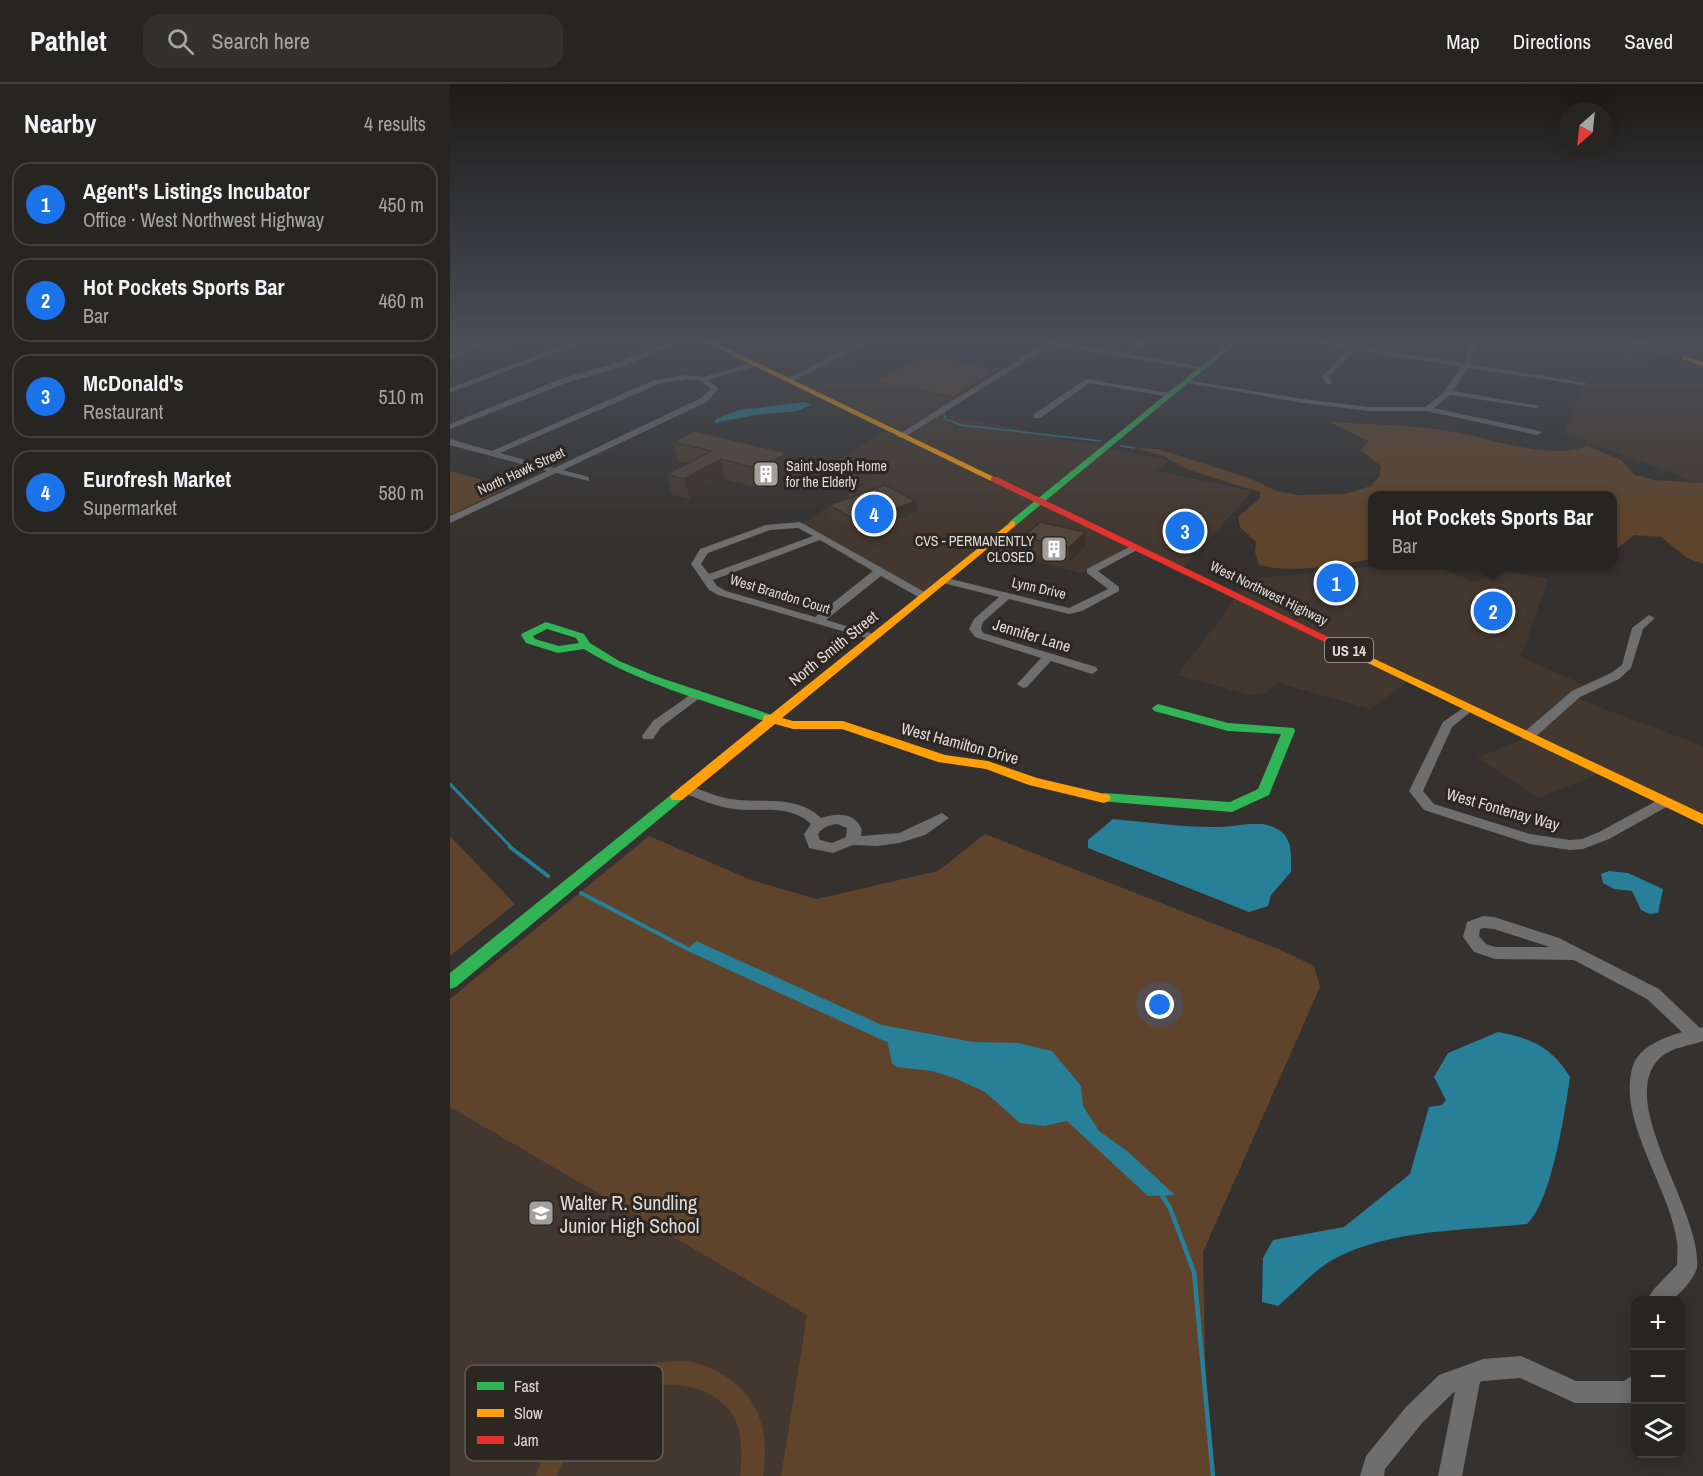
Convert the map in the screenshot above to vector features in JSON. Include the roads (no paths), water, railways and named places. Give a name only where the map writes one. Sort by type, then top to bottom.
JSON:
[{"type":"street","points":[[450,427],[504,405]]},
{"type":"street","points":[[491,454],[604,405]]},
{"type":"street","name":"North Hawk Street","points":[[450,519],[692,405]]},
{"type":"street","name":"West Northwest Highway","points":[[838,405],[1703,820]]},
{"type":"street","points":[[900,436],[950,405]]},
{"type":"street","points":[[1037,416],[1053,405]]},
{"type":"street","name":"North Smith Street","points":[[450,982],[1158,405]]},
{"type":"street","points":[[1337,405],[1380,410],[1426,409],[1532,415]]},
{"type":"street","points":[[1426,409],[1435,405]]},
{"type":"street","points":[[1495,405],[1532,415]]},
{"type":"street","points":[[1532,415],[1537,433]]},
{"type":"street","points":[[450,442],[586,479]]},
{"type":"street","name":"West Brandon Court","points":[[873,638],[722,593],[713,588],[696,564],[704,551],[770,527],[784,524],[800,525],[924,596]]},
{"type":"street","points":[[706,579],[820,537]]},
{"type":"street","name":"Lynn Drive","points":[[944,580],[1060,610],[1078,609],[1115,589],[1091,571],[1135,547]]},
{"type":"street","points":[[818,621],[880,571]]},
{"type":"street","name":"Jennifer Lane","points":[[1006,596],[978,621],[975,629],[984,638],[1092,670]]},
{"type":"street","points":[[1528,736],[1576,694],[1615,676],[1627,666],[1638,628],[1648,618]]},
{"type":"street","name":"West Hamilton Drive","points":[[586,645],[615,663],[697,694],[793,725],[843,724],[943,759],[988,765],[1034,782],[1095,797],[1233,807],[1264,792],[1289,731],[1228,728],[1158,708]]},
{"type":"street","points":[[1023,684],[1049,657]]},
{"type":"street","points":[[648,736],[657,724],[697,694]]},
{"type":"street","name":"West Fontenay Way","points":[[1469,708],[1447,725],[1416,791],[1429,807],[1545,842],[1568,846],[1583,844],[1665,802]]},
{"type":"street","points":[[686,789],[732,804],[780,805],[797,808],[813,816],[819,824]]},
{"type":"street","points":[[852,840],[855,830],[848,821],[837,819],[819,824],[811,834],[814,844],[820,847],[841,847],[852,840],[874,842],[899,840],[922,832],[942,818]]},
{"type":"street","points":[[1574,954],[1495,953],[1480,948],[1471,937],[1473,926],[1483,922],[1494,923],[1553,942],[1653,994],[1700,1035],[1654,1051],[1644,1062],[1638,1084],[1644,1122],[1689,1237],[1687,1267],[1662,1296]]},
{"type":"street","points":[[1372,1476],[1374,1464],[1414,1415],[1447,1383],[1470,1374],[1483,1370],[1521,1367],[1575,1392],[1629,1392],[1631,1389]]},
{"type":"street","points":[[1450,1476],[1470,1374]]},
{"type":"water","points":[[780,405],[811,405],[797,411],[755,415],[715,423],[716,419],[738,410]]},
{"type":"water","points":[[1113,819],[1193,827],[1257,824],[1272,826],[1287,838],[1291,854],[1291,872],[1271,895],[1268,906],[1249,912],[1088,848],[1088,840]]},
{"type":"water","points":[[1609,871],[1628,873],[1663,889],[1658,913],[1650,914],[1641,910],[1632,891],[1614,889],[1603,883],[1601,874]]},
{"type":"water","points":[[696,941],[882,1025],[973,1042],[1018,1043],[1052,1051],[1081,1086],[1083,1106],[1099,1131],[1127,1151],[1175,1195],[1148,1196],[1067,1121],[1044,1126],[1020,1123],[985,1092],[957,1079],[932,1071],[896,1067],[892,1063],[887,1040],[688,949]]},
{"type":"water","points":[[1498,1032],[1521,1037],[1548,1051],[1570,1077],[1561,1132],[1550,1176],[1544,1196],[1527,1224],[1428,1233],[1379,1242],[1334,1259],[1312,1275],[1278,1306],[1262,1302],[1263,1258],[1273,1240],[1344,1227],[1410,1174],[1429,1107],[1442,1105],[1446,1100],[1434,1077],[1448,1053]]},
{"type":"waterway","points":[[944,413],[945,419],[961,425],[1101,441]]},
{"type":"waterway","points":[[1121,446],[1134,448]]},
{"type":"waterway","points":[[450,784],[512,848]]},
{"type":"waterway","points":[[510,847],[548,876]]},
{"type":"waterway","points":[[581,893],[688,949],[887,1040]]},
{"type":"waterway","points":[[1160,1192],[1170,1208],[1194,1272],[1213,1476]]},
{"type":"place","name":"Saint Joseph Home for the Elderly","points":[[766,474]]},
{"type":"place","name":"Eurofresh Market","points":[[874,514]]},
{"type":"place","name":"McDonald's","points":[[1185,531]]},
{"type":"place","name":"CVS - PERMANENTLY CLOSED","points":[[1054,549]]},
{"type":"place","name":"Agent's Listings Incubator","points":[[1336,583]]},
{"type":"place","name":"Hot Pockets Sports Bar","points":[[1493,611]]},
{"type":"place","name":"Walter R. Sundling Junior High School","points":[[541,1213]]}]
